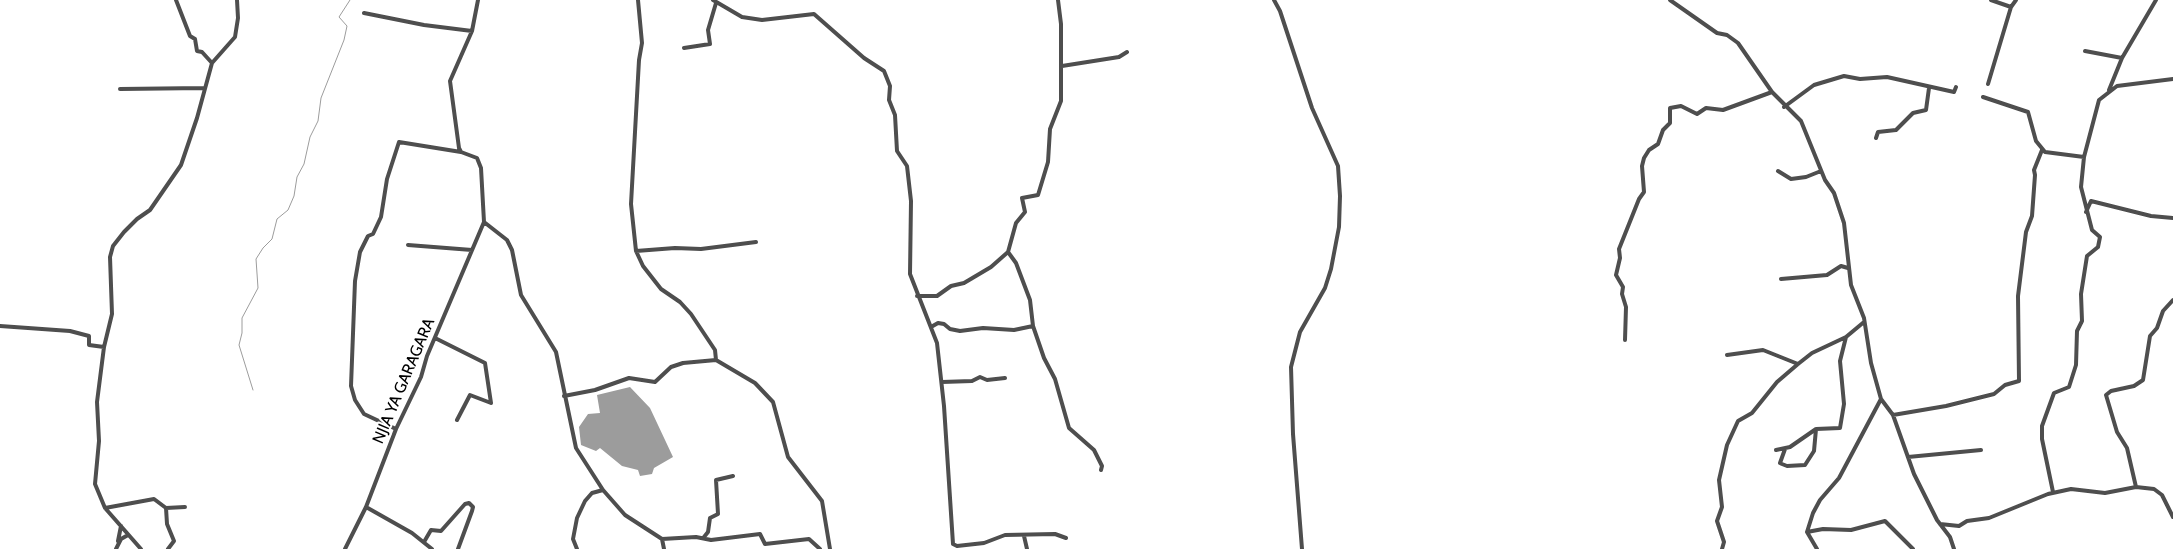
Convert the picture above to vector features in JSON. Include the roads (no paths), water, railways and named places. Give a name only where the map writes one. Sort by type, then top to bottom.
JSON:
[{"type":"street","points":[[176,0],[190,36],[195,39],[197,50],[202,52],[212,63]]},
{"type":"street","points":[[142,549],[105,508],[96,484],[99,441],[97,402],[104,347],[112,314],[110,257],[113,246],[137,219],[150,210],[181,165],[212,63],[235,37],[238,18],[237,0]]},
{"type":"street","points":[[461,152],[457,143],[450,80],[472,31],[478,0]]},
{"type":"street","points":[[638,0],[642,43],[639,60],[631,204],[636,251],[643,266],[661,289],[680,302],[691,314],[715,350],[716,360]]},
{"type":"street","points":[[917,296],[937,296],[951,286],[964,283],[992,267],[1008,252],[1016,223],[1025,212],[1022,198],[1038,195],[1048,162],[1050,129],[1061,101],[1061,24],[1058,0]]},
{"type":"street","points":[[1274,0],[1280,11],[1309,101],[1338,166],[1340,196],[1339,227],[1331,269],[1325,288],[1300,332],[1291,367],[1293,434],[1302,549]]},
{"type":"street","points":[[1670,0],[1717,33],[1727,35],[1738,43],[1784,107],[1795,112],[1801,121],[1821,171],[1834,193],[1844,223],[1851,285],[1864,322],[1871,364],[1881,399],[1893,415],[1908,457],[1940,524],[1956,548]]},
{"type":"street","points":[[1991,0],[2011,8]]},
{"type":"street","points":[[1988,84],[2011,8],[2016,0]]},
{"type":"street","points":[[2109,92],[2122,58],[2156,0]]},
{"type":"street","points":[[684,48],[710,44],[708,30],[715,2],[742,17],[762,20],[814,14],[864,58],[884,71],[890,86],[889,100],[895,115],[897,151],[907,166],[911,201],[910,274],[917,296],[938,343],[952,544],[957,546],[984,543],[1005,535],[1055,534],[1066,538]]},
{"type":"street","points":[[364,13],[424,26],[472,31]]},
{"type":"street","points":[[2085,51],[2122,58]]},
{"type":"street","points":[[1062,66],[1119,57],[1127,52]]},
{"type":"street","points":[[1784,107],[1814,85],[1844,76],[1860,79],[1886,77],[1954,92],[1956,87]]},
{"type":"street","points":[[2053,492],[2042,439],[2042,426],[2054,393],[2069,387],[2076,365],[2076,334],[2082,321],[2081,294],[2087,256],[2098,246],[2100,237],[2092,230],[2081,187],[2084,157],[2099,100],[2109,92],[2126,85],[2146,84],[2173,79]]},
{"type":"street","points":[[120,89],[204,88]]},
{"type":"street","points":[[1876,138],[1878,132],[1896,130],[1913,113],[1926,110],[1930,88]]},
{"type":"street","points":[[1625,340],[1626,307],[1622,294],[1623,287],[1616,275],[1620,258],[1619,249],[1644,192],[1642,166],[1644,158],[1649,150],[1658,144],[1663,130],[1670,123],[1670,108],[1681,106],[1697,114],[1706,108],[1724,110],[1772,92]]},
{"type":"street","points":[[1984,97],[2028,112],[2036,141],[2042,150],[2084,157]]},
{"type":"street","points":[[396,429],[364,414],[355,400],[351,386],[355,281],[360,252],[368,236],[373,234],[381,217],[388,179],[399,142],[461,152],[479,161],[484,222],[507,240],[512,250],[521,295],[556,352],[576,448],[603,490],[625,515],[662,539],[704,537],[711,540],[760,534],[765,544],[809,539],[820,549]]},
{"type":"street","points":[[1893,415],[1946,406],[1994,394],[2005,385],[2019,381],[2018,296],[2026,232],[2032,216],[2034,170],[2042,150]]},
{"type":"street","points":[[1778,171],[1791,179],[1806,178],[1821,171]]},
{"type":"street","points":[[2086,212],[2091,201],[2151,216],[2173,218]]},
{"type":"street","name":"NJIA YA GARAGARA","points":[[345,549],[366,507],[396,429],[421,377],[435,338],[484,222]]},
{"type":"street","points":[[636,251],[674,248],[701,249],[756,242]]},
{"type":"street","points":[[408,245],[472,250]]},
{"type":"street","points":[[1008,252],[1016,263],[1030,300],[1033,326],[1044,358],[1055,379],[1069,428],[1094,450],[1102,466],[1100,470]]},
{"type":"street","points":[[1781,279],[1826,275],[1841,266],[1848,268]]},
{"type":"street","points":[[2136,487],[2128,448],[2117,432],[2106,395],[2111,391],[2134,386],[2143,380],[2148,340],[2157,328],[2163,311],[2173,300]]},
{"type":"street","points":[[1722,549],[1724,542],[1717,521],[1722,507],[1719,480],[1729,440],[1738,421],[1752,413],[1777,382],[1812,353],[1846,337],[1864,322]]},
{"type":"street","points":[[931,327],[938,323],[944,324],[950,330],[960,331],[983,328],[1014,330],[1033,326]]},
{"type":"street","points":[[0,326],[70,331],[89,336],[89,345],[104,347]]},
{"type":"street","points":[[1776,450],[1785,449],[1816,429],[1840,428],[1844,404],[1840,361],[1846,337]]},
{"type":"street","points":[[435,338],[485,363],[491,402],[470,395],[457,420]]},
{"type":"street","points":[[1727,355],[1763,350],[1798,364]]},
{"type":"street","points":[[564,396],[595,390],[629,378],[655,382],[671,367],[683,362],[716,360],[755,382],[773,402],[788,457],[822,501],[827,521],[830,549]]},
{"type":"street","points":[[942,382],[972,381],[980,377],[987,380],[1005,378]]},
{"type":"street","points":[[1807,532],[1820,500],[1839,478],[1881,399]]},
{"type":"street","points":[[1785,449],[1780,463],[1786,466],[1805,465],[1814,451],[1816,429]]},
{"type":"street","points":[[1908,457],[1981,450]]},
{"type":"street","points":[[704,537],[708,532],[710,518],[718,515],[719,512],[716,480],[733,476]]},
{"type":"street","points":[[1940,524],[1958,526],[1967,521],[1989,518],[2053,492],[2079,489],[2105,493],[2136,487],[2159,492],[2173,517]]},
{"type":"street","points":[[577,549],[573,539],[577,518],[584,501],[592,493],[603,490]]},
{"type":"street","points":[[105,508],[154,498],[166,508],[185,507]]},
{"type":"street","points":[[424,542],[431,530],[441,531],[465,504],[469,503],[473,507],[458,549]]},
{"type":"street","points":[[366,507],[424,542],[432,549]]},
{"type":"street","points":[[166,508],[167,524],[174,542],[168,549]]},
{"type":"street","points":[[1807,532],[1823,529],[1851,530],[1885,520],[1913,549]]},
{"type":"street","points":[[116,549],[121,526]]},
{"type":"street","points":[[1807,532],[1817,549]]},
{"type":"street","points":[[118,543],[128,535]]},
{"type":"street","points":[[1024,536],[1027,549]]},
{"type":"street","points":[[662,539],[664,549]]},
{"type":"waterway","points":[[253,390],[239,345],[242,333],[242,318],[258,288],[256,259],[272,239],[277,219],[288,210],[294,196],[297,177],[304,164],[310,137],[318,121],[321,98],[344,40],[347,26],[339,17],[350,0]]}]
